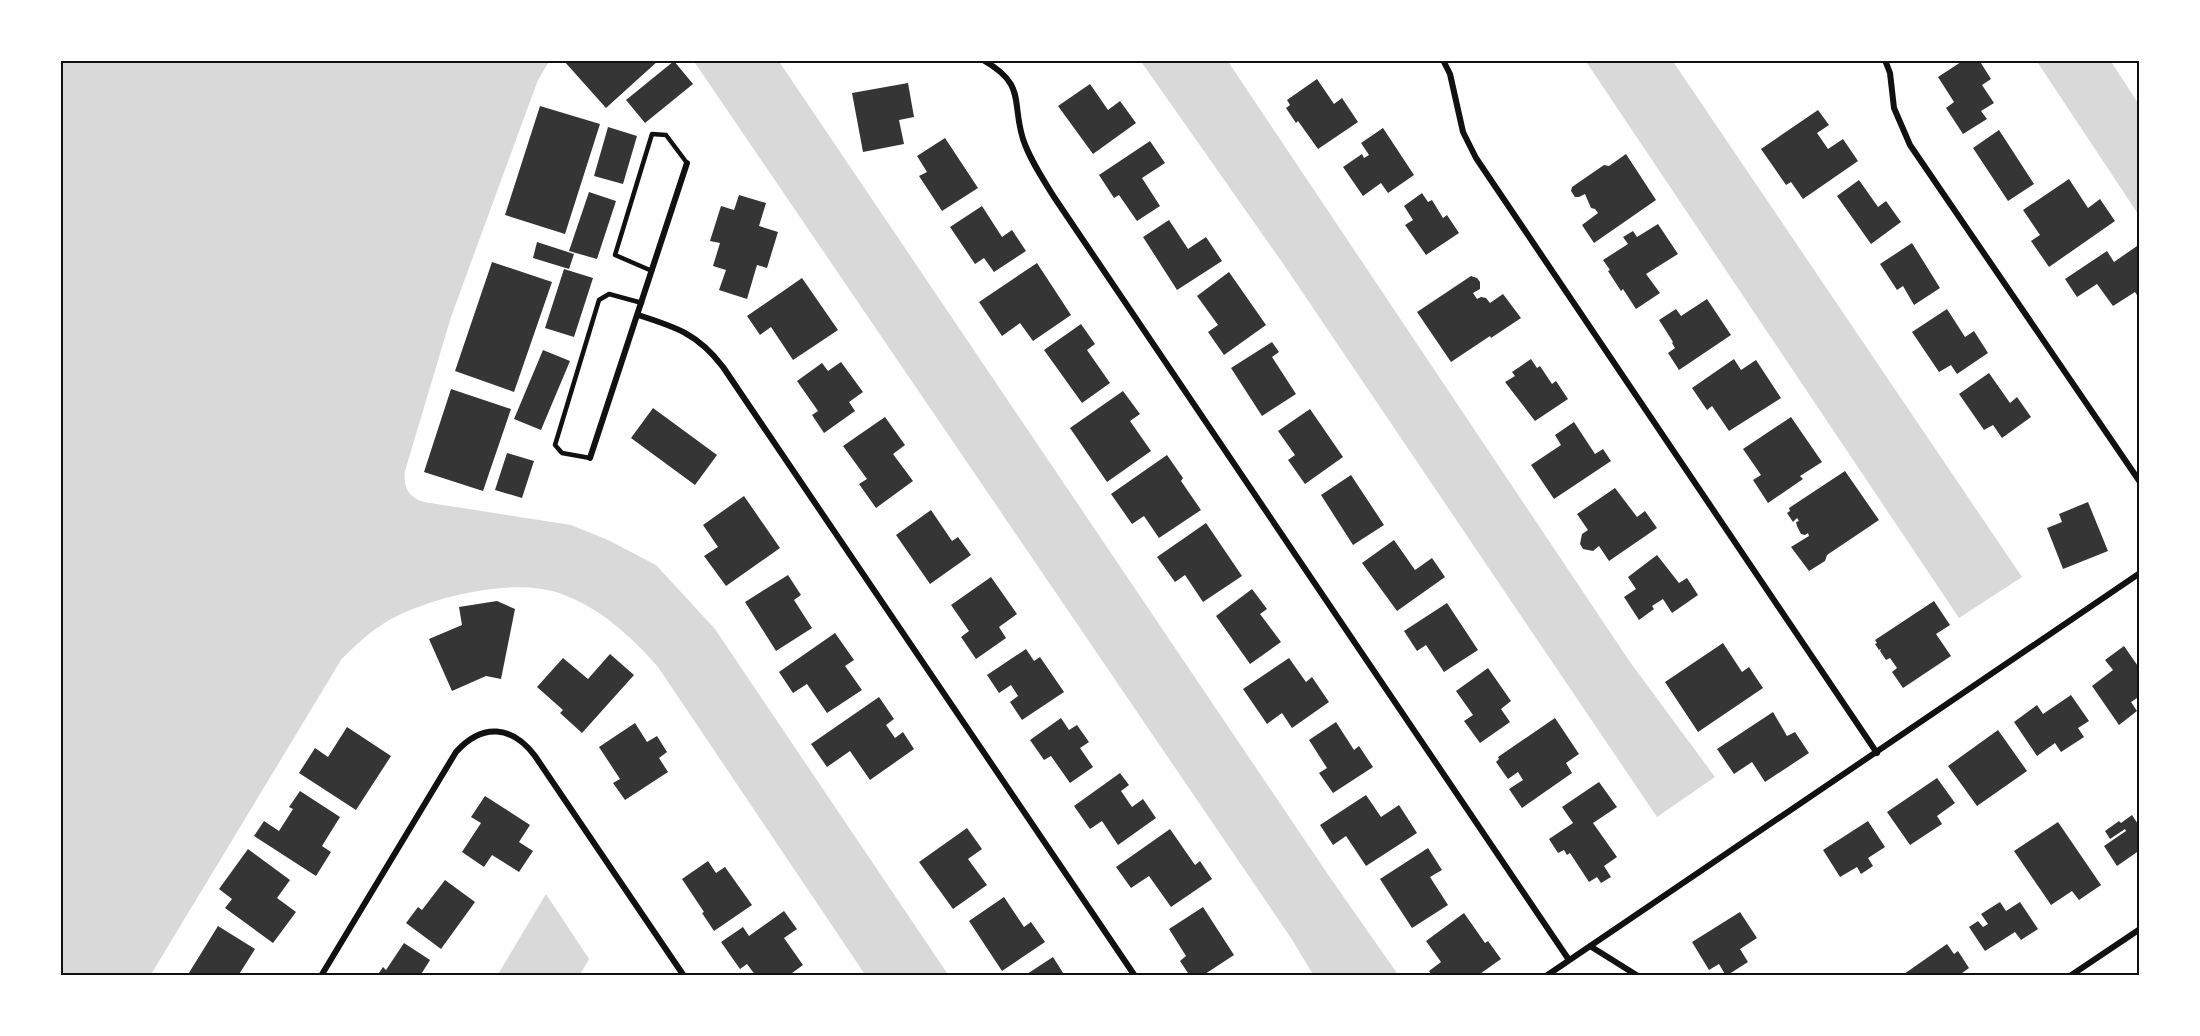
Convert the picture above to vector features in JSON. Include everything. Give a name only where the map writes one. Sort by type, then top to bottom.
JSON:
[{"type":"street","points":[[983,60],[1005,75],[1012,87],[1019,105],[1020,126],[1027,148],[1054,198],[1569,960]]},
{"type":"street","points":[[1443,60],[1450,74],[1463,132],[1476,158],[1877,753]]},
{"type":"street","points":[[1885,60],[1890,73],[1894,108],[1910,145],[2140,482]]},
{"type":"street","points":[[590,458],[687,163]]},
{"type":"street","points":[[638,315],[689,334],[709,350],[723,367],[1135,976]]},
{"type":"street","points":[[1546,976],[2140,573]]},
{"type":"street","points":[[321,976],[456,752],[474,736],[498,731],[518,738],[526,744],[684,976]]},
{"type":"street","points":[[2070,976],[2140,929]]},
{"type":"street","points":[[1590,946],[1638,976]]},
{"type":"lane","points":[[652,271],[615,255],[652,134],[666,135],[687,163]]},
{"type":"lane","points":[[590,458],[562,453],[555,445],[599,300],[609,294],[642,303]]},
{"type":"shaded area","points":[[60,60],[550,60],[538,80],[451,317],[405,471],[406,487],[410,494],[424,502],[571,525],[608,540],[656,565],[715,629],[949,976],[866,976],[658,667],[612,622],[585,605],[556,592],[517,587],[449,597],[408,611],[377,628],[352,648],[341,660],[150,976],[60,976]]},
{"type":"shaded area","points":[[693,60],[778,60],[1329,876],[1399,976],[1314,976],[1291,938]]},
{"type":"shaded area","points":[[1140,60],[1227,60],[1630,662],[1715,777],[1657,817],[1284,265]]},
{"type":"shaded area","points":[[1585,60],[1672,60],[2022,577],[1959,618]]},
{"type":"shaded area","points":[[2036,60],[2110,60],[2140,106],[2140,217]]},
{"type":"shaded area","points":[[546,894],[589,959],[579,976],[497,976]]},
{"type":"building","points":[[565,60],[659,60],[606,108]]},
{"type":"building","points":[[1964,60],[1979,60],[1991,79],[1982,85],[1994,103],[1981,111],[1987,119],[1963,134],[1946,108],[1954,102],[1938,77]]},
{"type":"building","points":[[674,61],[693,84],[645,123],[626,100]]},
{"type":"building","points":[[1317,79],[1334,104],[1342,98],[1358,122],[1318,149],[1286,108],[1290,105],[1287,100]]},
{"type":"building","points":[[908,83],[914,117],[899,120],[904,144],[863,152],[852,93]]},
{"type":"building","points":[[1090,84],[1108,110],[1120,101],[1136,123],[1093,154],[1058,106]]},
{"type":"building","points":[[540,106],[600,124],[565,234],[505,215]]},
{"type":"building","points":[[1818,110],[1829,125],[1817,133],[1828,149],[1843,139],[1858,161],[1803,199],[1791,182],[1786,185],[1761,149]]},
{"type":"building","points":[[608,127],[637,136],[623,184],[594,176]]},
{"type":"building","points":[[1383,128],[1414,175],[1388,193],[1381,183],[1363,196],[1343,167],[1362,154],[1364,158],[1369,155],[1361,143]]},
{"type":"building","points":[[1999,130],[2034,184],[2008,201],[1973,148]]},
{"type":"building","points":[[945,138],[978,188],[942,211],[919,176],[927,172],[917,156]]},
{"type":"building","points":[[1150,141],[1165,163],[1142,178],[1160,206],[1137,221],[1119,195],[1114,198],[1099,175]]},
{"type":"building","points":[[1626,154],[1656,200],[1594,243],[1582,225],[1598,213],[1591,208],[1585,194],[1575,197],[1571,191],[1572,187],[1604,165],[1609,166]]},
{"type":"building","points":[[2069,179],[2088,208],[2100,199],[2115,221],[2049,267],[2031,241],[2040,235],[2023,210]]},
{"type":"building","points":[[1859,180],[1878,207],[1886,201],[1901,222],[1871,244],[1837,196]]},
{"type":"building","points":[[589,192],[616,201],[597,259],[569,251]]},
{"type":"building","points":[[1422,193],[1428,202],[1432,200],[1443,218],[1447,215],[1459,233],[1426,255],[1405,225],[1413,220],[1404,206]]},
{"type":"building","points":[[739,195],[766,203],[759,226],[778,232],[767,268],[757,265],[747,299],[719,290],[726,270],[713,266],[720,243],[710,241],[721,206],[734,210]]},
{"type":"building","points":[[982,206],[1002,237],[1012,230],[1026,251],[994,272],[984,258],[975,264],[950,227]]},
{"type":"building","points":[[1169,220],[1188,249],[1206,237],[1222,261],[1177,290],[1143,237]]},
{"type":"building","points":[[1658,224],[1678,254],[1646,274],[1660,293],[1636,309],[1623,289],[1621,291],[1603,260],[1628,244],[1623,237],[1633,231],[1637,237]]},
{"type":"building","points":[[537,242],[574,254],[569,269],[533,258]]},
{"type":"building","points":[[1912,243],[1940,288],[1914,305],[1903,286],[1897,290],[1880,264]]},
{"type":"building","points":[[2137,246],[2140,251],[2140,300],[2135,292],[2113,306],[2097,284],[2077,297],[2065,279],[2107,251],[2114,262]]},
{"type":"building","points":[[492,262],[552,282],[514,392],[455,371]]},
{"type":"building","points":[[1037,263],[1071,315],[1033,341],[1020,323],[1002,336],[979,302]]},
{"type":"building","points":[[564,269],[593,278],[574,337],[545,328]]},
{"type":"building","points":[[1229,272],[1266,325],[1224,355],[1208,332],[1218,325],[1197,296]]},
{"type":"building","points":[[1471,276],[1480,282],[1480,289],[1473,293],[1477,299],[1486,298],[1490,303],[1503,294],[1521,318],[1451,362],[1417,312]]},
{"type":"building","points":[[802,278],[838,330],[793,360],[771,327],[760,335],[747,316]]},
{"type":"building","points":[[1707,299],[1731,335],[1679,370],[1668,353],[1675,348],[1673,342],[1659,320],[1676,309],[1681,316]]},
{"type":"building","points":[[1947,309],[1965,337],[1974,331],[1988,353],[1957,374],[1951,365],[1939,372],[1912,332]]},
{"type":"building","points":[[1081,324],[1095,344],[1087,350],[1110,383],[1082,403],[1044,350]]},
{"type":"building","points":[[1272,342],[1279,352],[1272,357],[1296,394],[1262,416],[1231,368]]},
{"type":"building","points":[[543,350],[570,361],[541,430],[514,419]]},
{"type":"building","points":[[1531,359],[1537,368],[1540,366],[1552,384],[1556,381],[1568,399],[1535,421],[1505,382],[1515,376],[1512,372]]},
{"type":"building","points":[[1734,359],[1741,370],[1756,360],[1781,398],[1729,431],[1712,406],[1707,410],[1692,388]]},
{"type":"building","points":[[841,362],[863,392],[849,402],[855,411],[824,433],[812,415],[818,411],[797,381],[822,363],[828,371]]},
{"type":"building","points":[[1989,373],[2010,403],[2017,397],[2031,417],[2002,438],[1993,425],[1984,430],[1959,394]]},
{"type":"building","points":[[451,389],[511,409],[483,491],[424,472]]},
{"type":"building","points":[[1123,391],[1140,414],[1130,421],[1151,451],[1107,482],[1070,428]]},
{"type":"building","points":[[653,408],[717,455],[695,485],[631,438]]},
{"type":"building","points":[[1310,409],[1343,457],[1305,484],[1288,460],[1295,455],[1278,431]]},
{"type":"building","points":[[885,417],[905,445],[893,454],[913,481],[876,508],[859,484],[867,479],[843,446]]},
{"type":"building","points":[[1791,417],[1822,462],[1800,476],[1803,479],[1768,503],[1753,480],[1761,475],[1743,449]]},
{"type":"building","points":[[1574,422],[1595,454],[1603,449],[1611,461],[1554,499],[1531,465],[1561,445],[1555,435]]},
{"type":"building","points":[[507,453],[534,461],[522,498],[495,490]]},
{"type":"building","points":[[1167,455],[1201,510],[1159,538],[1144,516],[1132,524],[1111,494]]},
{"type":"building","points":[[1845,471],[1879,520],[1827,555],[1825,561],[1809,571],[1791,547],[1809,536],[1808,533],[1801,534],[1796,522],[1799,521],[1797,518],[1793,522],[1787,513],[1790,511],[1789,508]]},
{"type":"building","points":[[1351,475],[1384,525],[1353,545],[1321,495]]},
{"type":"building","points":[[1615,488],[1637,517],[1645,511],[1657,528],[1609,561],[1599,546],[1593,551],[1583,549],[1580,544],[1582,534],[1588,530],[1577,514]]},
{"type":"building","points":[[744,496],[780,548],[726,586],[704,556],[718,547],[703,525]]},
{"type":"building","points":[[2088,502],[2108,551],[2063,569],[2047,528],[2062,522],[2059,514]]},
{"type":"building","points":[[931,510],[952,541],[958,537],[971,555],[930,584],[896,535]]},
{"type":"building","points":[[1206,523],[1242,576],[1203,602],[1185,575],[1175,582],[1157,557]]},
{"type":"building","points":[[1394,540],[1415,570],[1432,558],[1445,577],[1397,611],[1362,563]]},
{"type":"building","points":[[1657,555],[1679,583],[1687,578],[1698,595],[1672,613],[1663,599],[1652,606],[1654,609],[1639,620],[1624,597],[1636,589],[1628,577]]},
{"type":"building","points":[[788,575],[801,595],[794,600],[812,628],[776,651],[745,602]]},
{"type":"building","points":[[991,577],[1017,614],[999,627],[1006,638],[976,659],[961,637],[969,631],[951,605]]},
{"type":"building","points":[[1252,589],[1267,609],[1260,614],[1281,642],[1250,664],[1216,616]]},
{"type":"building","points":[[497,601],[515,609],[501,679],[486,676],[452,691],[429,639],[462,625],[459,607]]},
{"type":"building","points":[[1934,601],[1950,625],[1936,634],[1951,656],[1903,688],[1892,672],[1897,668],[1890,658],[1886,660],[1881,649],[1879,650],[1875,644],[1877,643],[1875,640]]},
{"type":"building","points":[[1447,603],[1478,650],[1444,672],[1426,645],[1417,651],[1404,631]]},
{"type":"building","points":[[835,633],[854,660],[845,666],[862,690],[827,713],[807,684],[793,693],[779,672]]},
{"type":"building","points":[[1723,643],[1742,672],[1749,667],[1763,688],[1698,732],[1665,682]]},
{"type":"building","points":[[2124,646],[2140,669],[2140,696],[2131,702],[2137,711],[2119,725],[2092,686],[2113,670],[2105,660]]},
{"type":"building","points":[[1026,649],[1034,661],[1040,657],[1064,692],[1022,720],[1010,702],[1018,696],[1011,685],[999,693],[987,675]]},
{"type":"building","points":[[610,654],[634,675],[582,733],[560,713],[563,710],[537,687],[563,658],[588,679]]},
{"type":"building","points":[[1289,658],[1306,682],[1312,677],[1329,702],[1292,728],[1282,713],[1267,724],[1243,689]]},
{"type":"building","points":[[1488,668],[1511,701],[1501,709],[1510,722],[1480,743],[1464,721],[1473,715],[1456,691]]},
{"type":"building","points":[[2071,695],[2089,721],[2078,728],[2084,737],[2061,752],[2055,743],[2037,756],[2014,722],[2037,705],[2043,714]]},
{"type":"building","points":[[879,697],[894,719],[886,725],[895,738],[903,732],[914,749],[870,780],[850,751],[827,767],[811,744]]},
{"type":"building","points":[[1773,712],[1787,736],[1795,732],[1809,753],[1765,782],[1752,762],[1734,774],[1717,749]]},
{"type":"building","points":[[1061,718],[1069,730],[1077,725],[1089,742],[1080,748],[1093,767],[1070,783],[1051,756],[1044,760],[1030,740]]},
{"type":"building","points":[[1555,718],[1579,754],[1566,763],[1572,773],[1522,808],[1509,789],[1523,780],[1518,772],[1508,779],[1496,762],[1498,757]]},
{"type":"building","points":[[1336,722],[1354,750],[1359,746],[1373,767],[1333,793],[1319,773],[1327,768],[1309,740]]},
{"type":"building","points":[[635,723],[647,742],[657,736],[667,752],[659,758],[668,772],[625,800],[613,783],[620,779],[599,747]]},
{"type":"building","points":[[347,727],[391,756],[356,810],[299,773],[315,748],[328,757]]},
{"type":"building","points":[[1998,730],[2027,771],[1977,806],[1948,766]]},
{"type":"building","points":[[1120,773],[1129,785],[1121,791],[1132,807],[1143,799],[1156,818],[1118,845],[1102,821],[1090,829],[1074,806]]},
{"type":"building","points":[[1937,778],[1955,803],[1937,816],[1942,824],[1910,845],[1887,812]]},
{"type":"building","points":[[1599,782],[1617,807],[1593,823],[1617,857],[1604,866],[1611,877],[1601,883],[1597,877],[1589,882],[1570,853],[1567,855],[1564,850],[1558,853],[1549,839],[1573,823],[1562,807]]},
{"type":"building","points":[[300,791],[340,817],[322,846],[331,852],[316,876],[254,836],[264,821],[279,831],[293,809],[289,807]]},
{"type":"building","points":[[1366,795],[1381,817],[1399,805],[1417,833],[1366,866],[1346,836],[1333,845],[1320,825]]},
{"type":"building","points":[[485,796],[530,825],[519,842],[533,851],[519,872],[492,855],[484,867],[462,852],[481,823],[471,817]]},
{"type":"building","points":[[2132,815],[2138,824],[2140,822],[2140,850],[2117,866],[2104,846],[2126,831],[2125,829],[2110,839],[2105,831]]},
{"type":"building","points":[[1868,821],[1885,847],[1868,858],[1873,866],[1861,874],[1857,867],[1840,877],[1823,850]]},
{"type":"building","points":[[2058,822],[2101,885],[2079,900],[2072,891],[2051,905],[2014,851]]},
{"type":"building","points":[[967,828],[982,849],[968,859],[987,885],[953,909],[919,862]]},
{"type":"building","points":[[1170,829],[1195,865],[1200,861],[1212,879],[1171,907],[1149,876],[1131,888],[1116,867]]},
{"type":"building","points":[[1428,848],[1442,870],[1430,877],[1448,905],[1412,928],[1380,879]]},
{"type":"building","points":[[248,849],[290,880],[277,898],[296,912],[273,943],[225,908],[232,899],[219,889]]},
{"type":"building","points":[[708,861],[716,873],[725,867],[752,905],[714,931],[682,879]]},
{"type":"building","points":[[445,880],[475,902],[441,949],[406,923],[418,907],[422,910]]},
{"type":"building","points":[[1004,897],[1024,927],[1031,922],[1045,942],[1002,971],[969,921]]},
{"type":"building","points":[[2000,902],[2006,911],[2020,902],[2038,929],[2021,940],[2015,932],[1985,951],[1969,927],[1978,921],[1983,927],[1988,924],[1981,914]]},
{"type":"building","points":[[1203,907],[1234,955],[1202,976],[1190,976],[1180,961],[1186,956],[1169,929]]},
{"type":"building","points":[[784,911],[797,929],[784,938],[803,965],[788,976],[756,976],[747,964],[740,969],[721,942],[743,927],[749,936]]},
{"type":"building","points":[[1740,912],[1757,938],[1740,949],[1748,962],[1726,976],[1719,964],[1709,970],[1692,942]]},
{"type":"building","points":[[1464,913],[1485,943],[1488,941],[1501,959],[1477,976],[1432,976],[1429,971],[1441,962],[1426,941]]},
{"type":"building","points":[[218,926],[255,949],[238,976],[187,976]]},
{"type":"building","points":[[404,943],[430,960],[420,976],[377,976],[383,967],[386,970]]},
{"type":"building","points":[[1947,944],[1954,954],[1958,951],[1969,968],[1958,976],[1905,976],[1904,974]]},
{"type":"building","points":[[1053,957],[1065,976],[1024,976]]}]
